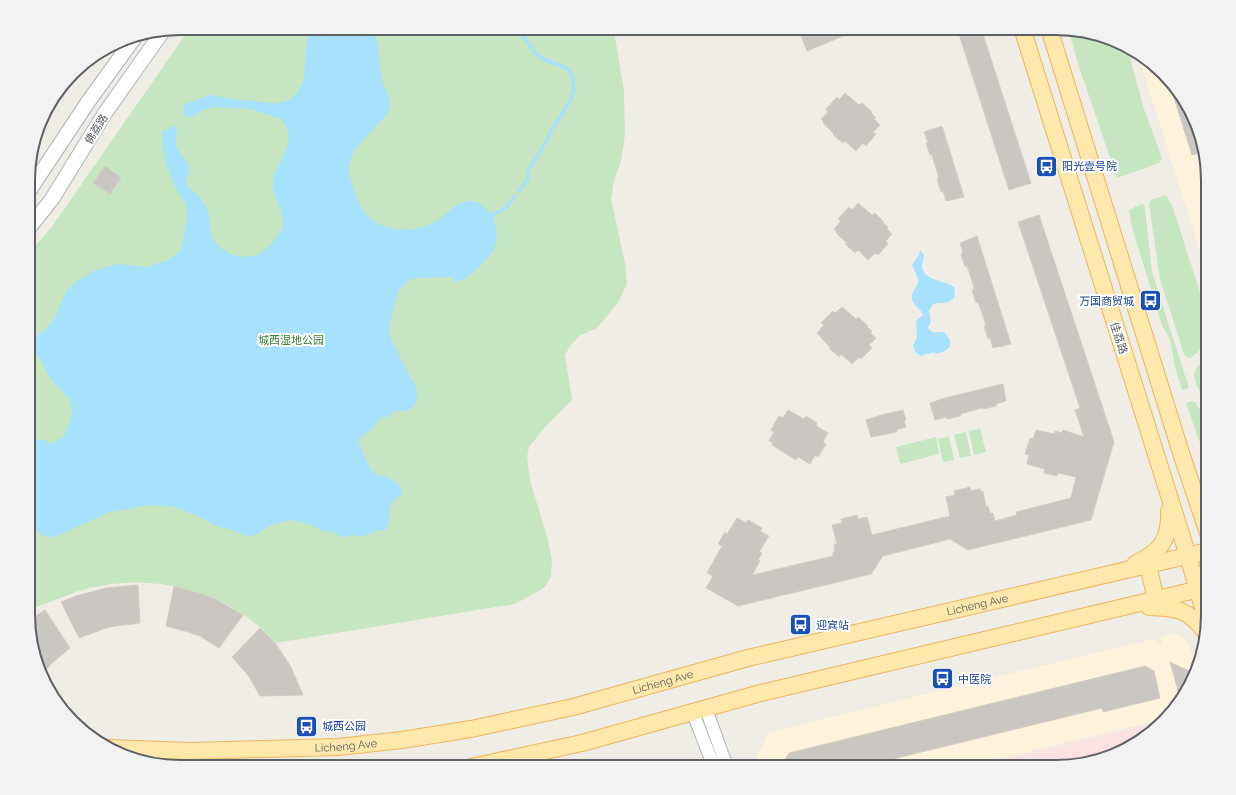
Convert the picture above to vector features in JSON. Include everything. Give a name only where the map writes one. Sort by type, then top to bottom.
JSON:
[{"type":"main road","name":"佳荔路","points":[[1024,35],[1188,556],[1201,587]]},
{"type":"main road","points":[[1050,35],[1201,512]]},
{"type":"main road","name":"佛荔路","points":[[35,220],[52,199],[106,113],[159,36]]},
{"type":"main road","name":"佛荔路","points":[[35,182],[88,102],[129,45]]},
{"type":"main road","points":[[1158,461],[1181,453]]},
{"type":"main road","points":[[1192,486],[1201,503]]},
{"type":"main road","points":[[1122,571],[1144,560],[1160,546],[1167,536],[1169,513],[1168,491]]},
{"type":"main road","name":"Licheng Ave","points":[[138,754],[338,747],[402,740],[471,729],[573,707],[755,656],[1201,553]]},
{"type":"main road","points":[[1148,565],[1156,600]]},
{"type":"main road","points":[[503,760],[582,743],[764,693],[1201,589]]},
{"type":"main road","points":[[1123,608],[1165,607],[1184,612],[1195,619],[1201,626]]},
{"type":"street","points":[[700,711],[712,760]]},
{"type":"street","points":[[700,711],[724,760]]},
{"type":"shaded area","points":[[1140,62],[1159,77],[1177,99],[1190,125],[1196,142],[1201,171],[1201,255]]},
{"type":"shaded area","points":[[1176,633],[1185,638],[1194,658],[1182,688],[1155,721],[993,760],[755,760],[769,732],[1153,639],[1162,644],[1161,637]]},
{"type":"shaded area","points":[[1153,723],[1128,741],[1094,755],[1065,760],[1000,760]]},
{"type":"green space","name":"城西湿地公园","points":[[185,35],[614,35],[624,91],[625,135],[621,161],[614,181],[611,199],[625,263],[627,284],[618,303],[597,328],[579,336],[570,346],[565,355],[572,399],[545,427],[529,447],[527,457],[530,480],[548,540],[552,562],[551,577],[544,588],[515,604],[275,643],[257,625],[236,610],[213,598],[188,589],[163,584],[137,582],[111,584],[79,591],[35,607],[35,246],[51,228]]},
{"type":"green space","points":[[1070,36],[1094,40],[1129,55],[1144,109],[1161,155],[1162,159],[1159,163],[1117,178],[1078,64]]},
{"type":"green space","points":[[1166,195],[1172,205],[1201,295],[1201,349],[1190,358],[1184,355],[1160,279],[1149,204],[1151,200]]},
{"type":"green space","points":[[1143,203],[1145,208],[1152,272],[1189,388],[1182,390],[1175,367],[1170,339],[1162,325],[1131,224],[1129,210]]},
{"type":"green space","points":[[1201,363],[1201,394],[1194,376],[1197,367]]},
{"type":"green space","points":[[1192,401],[1195,402],[1201,411],[1201,446],[1186,403]]},
{"type":"green space","points":[[980,429],[986,452],[974,455],[969,431]]},
{"type":"green space","points":[[966,432],[971,456],[960,458],[954,435]]},
{"type":"green space","points":[[949,436],[954,460],[943,462],[938,439]]},
{"type":"green space","points":[[936,437],[939,454],[900,464],[896,447]]},
{"type":"water","points":[[307,35],[374,35],[377,41],[382,80],[390,100],[390,108],[386,116],[357,147],[350,160],[349,174],[362,209],[374,221],[382,225],[391,228],[409,229],[427,226],[440,219],[459,204],[470,201],[477,202],[486,209],[490,213],[495,224],[497,236],[495,248],[486,260],[468,277],[454,282],[453,277],[417,278],[409,280],[399,290],[392,313],[389,331],[391,340],[417,389],[417,401],[412,409],[405,411],[396,410],[387,418],[382,416],[370,431],[360,437],[358,442],[371,470],[377,475],[385,476],[397,483],[402,489],[402,494],[396,498],[391,507],[386,530],[376,531],[361,537],[356,535],[341,537],[332,531],[325,532],[309,524],[290,520],[269,526],[256,535],[246,536],[232,530],[216,526],[202,518],[175,507],[150,505],[110,512],[55,537],[44,536],[35,529],[35,440],[46,440],[49,444],[64,437],[72,414],[69,398],[52,381],[37,354],[35,354],[35,336],[46,330],[54,319],[67,290],[77,281],[96,270],[117,264],[146,267],[168,260],[180,252],[186,228],[186,208],[184,201],[175,187],[169,173],[163,145],[163,130],[167,130],[172,127],[171,124],[177,128],[176,147],[189,165],[186,183],[191,190],[198,194],[205,205],[209,214],[210,229],[213,240],[222,249],[241,257],[258,255],[271,245],[283,226],[281,210],[273,190],[273,177],[288,146],[289,136],[286,126],[281,119],[251,109],[214,107],[189,118],[182,112],[185,108],[183,105],[210,95],[239,100],[278,103],[289,100],[297,93],[304,80]]},
{"type":"water","points":[[920,250],[924,255],[922,267],[923,271],[930,277],[954,287],[955,295],[949,302],[933,304],[929,311],[931,322],[928,327],[929,330],[935,333],[944,332],[950,340],[948,348],[935,354],[935,352],[923,355],[923,357],[916,353],[913,346],[917,337],[917,320],[923,315],[912,299],[918,281],[912,265],[919,255]]},
{"type":"building","points":[[802,35],[845,35],[807,51]]},
{"type":"building","points":[[959,35],[983,35],[1031,183],[1009,190]]},
{"type":"building","points":[[845,93],[859,105],[862,103],[872,112],[871,113],[876,118],[874,119],[880,125],[873,132],[876,134],[866,146],[863,143],[856,151],[845,141],[843,143],[833,135],[834,134],[821,119],[828,112],[826,109],[837,97],[839,100]]},
{"type":"building","points":[[1173,94],[1186,116],[1196,142],[1198,153],[1192,155]]},
{"type":"building","points":[[942,126],[964,197],[946,201],[943,191],[941,192],[937,179],[939,178],[932,155],[930,155],[926,143],[928,142],[924,132]]},
{"type":"building","points":[[105,166],[121,178],[110,194],[93,183]]},
{"type":"building","points":[[858,203],[872,215],[875,213],[884,222],[883,223],[888,227],[887,229],[892,234],[886,241],[888,244],[878,255],[875,253],[868,260],[858,250],[855,253],[845,244],[847,243],[836,233],[837,232],[834,229],[841,221],[838,219],[849,207],[852,210]]},
{"type":"building","points":[[1039,215],[1114,442],[1091,520],[968,550],[950,539],[883,556],[871,574],[738,606],[706,588],[713,576],[707,573],[722,546],[718,544],[725,532],[727,534],[737,518],[746,523],[748,520],[762,528],[760,531],[769,536],[759,552],[762,553],[758,560],[760,561],[752,575],[833,556],[833,552],[835,552],[834,544],[837,544],[832,525],[842,523],[841,519],[857,515],[858,519],[867,517],[872,535],[950,516],[946,497],[955,495],[954,491],[970,487],[971,491],[980,489],[981,492],[983,491],[986,507],[988,506],[990,513],[993,513],[995,521],[1017,515],[1016,512],[1071,498],[1076,477],[1058,473],[1057,476],[1044,473],[1045,469],[1027,464],[1029,455],[1025,454],[1030,438],[1033,439],[1036,430],[1054,434],[1055,431],[1062,433],[1063,430],[1084,437],[1075,410],[1080,408],[1018,222]]},
{"type":"building","points":[[977,236],[1011,344],[1000,347],[993,348],[990,338],[988,339],[984,326],[986,325],[972,290],[974,289],[971,277],[967,266],[965,267],[961,254],[963,253],[960,243]]},
{"type":"building","points":[[842,307],[856,319],[858,317],[868,326],[867,327],[872,331],[870,333],[876,338],[869,345],[872,348],[861,359],[859,357],[852,364],[841,354],[839,357],[829,348],[830,347],[817,333],[824,325],[821,323],[833,311],[835,313]]},
{"type":"building","points":[[1003,384],[1006,401],[996,404],[996,406],[960,414],[961,416],[947,419],[946,417],[935,420],[930,403]]},
{"type":"building","points":[[788,410],[804,419],[806,416],[817,423],[816,426],[828,433],[823,442],[826,444],[818,457],[815,455],[810,464],[798,457],[796,460],[772,445],[773,443],[769,441],[774,432],[771,430],[779,416],[783,418]]},
{"type":"building","points":[[903,410],[906,420],[904,421],[906,427],[896,430],[897,432],[871,437],[866,420]]},
{"type":"building","points":[[138,585],[140,623],[109,627],[79,638],[61,602],[76,596],[106,588]]},
{"type":"building","points":[[174,586],[217,600],[243,615],[219,648],[200,636],[166,626]]},
{"type":"building","points":[[45,610],[70,648],[52,663],[46,670],[40,653],[36,634],[35,617]]},
{"type":"building","points":[[260,628],[275,643],[290,665],[303,695],[260,696],[248,675],[232,657]]},
{"type":"building","points":[[1170,662],[1189,672],[1179,693]]},
{"type":"building","points":[[1145,666],[1154,671],[1160,698],[1103,712],[1102,708],[889,760],[785,760],[789,753]]},
{"type":"waterway","points":[[519,191],[528,179],[528,169],[539,154],[570,101],[574,89],[573,76],[567,68],[543,59],[534,52],[523,36]]},
{"type":"waterway","points":[[492,216],[507,207],[515,196]]},
{"type":"place","name":"阳光壹号院","points":[[1046,166]]},
{"type":"place","name":"万国商贸城","points":[[1150,301]]},
{"type":"place","name":"迎宾站","points":[[801,625]]},
{"type":"place","name":"中医院","points":[[943,679]]},
{"type":"place","name":"城西公园","points":[[306,726]]}]
